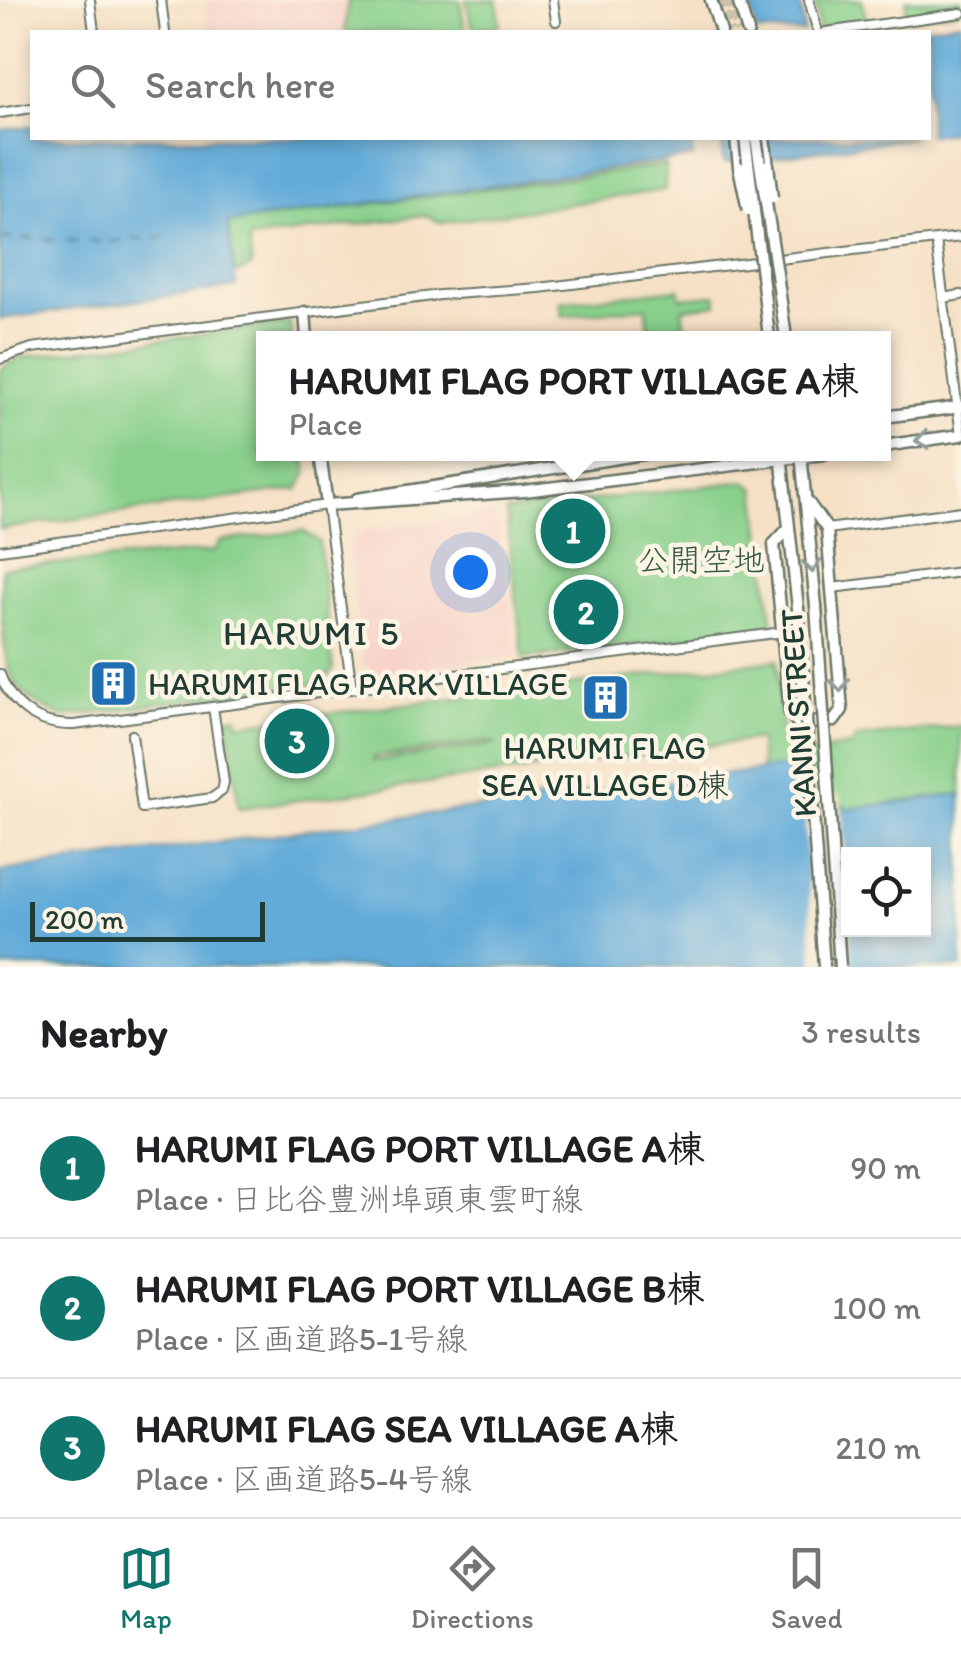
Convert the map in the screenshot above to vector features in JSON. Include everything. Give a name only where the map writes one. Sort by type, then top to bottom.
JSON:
[{"type":"main road","points":[[711,0],[720,30]]},
{"type":"main road","points":[[738,0],[747,30]]},
{"type":"main road","points":[[736,140],[762,275]]},
{"type":"main road","points":[[744,140],[768,331]]},
{"type":"main road","points":[[756,140],[785,331]]},
{"type":"main road","points":[[764,140],[777,274]]},
{"type":"main road","points":[[305,312],[306,331]]},
{"type":"main road","points":[[891,416],[959,407]]},
{"type":"main road","points":[[891,445],[961,435]]},
{"type":"main road","points":[[321,461],[327,505]]},
{"type":"main road","points":[[327,505],[600,461]]},
{"type":"main road","points":[[327,505],[564,486],[746,461]]},
{"type":"main road","name":"KANNI STREET","points":[[782,461],[798,608],[824,967]]},
{"type":"main road","name":"KANNI STREET","points":[[802,461],[816,606],[840,967]]},
{"type":"main road","points":[[520,474],[525,486],[564,486]]},
{"type":"main road","points":[[789,528],[774,544],[792,719],[799,724],[839,719],[842,710],[827,528],[807,501]]},
{"type":"street","points":[[90,0],[94,30]]},
{"type":"street","points":[[161,0],[165,30]]},
{"type":"street","points":[[553,0],[556,21]]},
{"type":"street","points":[[810,0],[818,30]]},
{"type":"street","points":[[840,30],[961,13]]},
{"type":"street","points":[[0,112],[30,108]]},
{"type":"street","points":[[0,359],[21,350],[305,312],[961,237]]},
{"type":"street","points":[[936,240],[961,435]]},
{"type":"street","points":[[943,298],[961,296]]},
{"type":"street","points":[[950,347],[961,346]]},
{"type":"street","points":[[0,550],[327,505],[352,689]]},
{"type":"street","points":[[827,528],[961,511]]},
{"type":"street","points":[[832,588],[961,572]]},
{"type":"street","points":[[0,674],[18,704],[40,720],[58,725],[783,632]]},
{"type":"street","points":[[132,735],[142,808],[212,798],[222,791],[213,707]]},
{"type":"shaded area","points":[[204,0],[348,0],[344,30],[209,30]]},
{"type":"shaded area","points":[[495,513],[517,656],[378,675],[363,664],[349,549],[362,531]]},
{"type":"green space","points":[[348,0],[460,0],[465,30],[345,30]]},
{"type":"green space","points":[[466,0],[497,0],[500,26],[473,29]]},
{"type":"green space","points":[[815,0],[862,0],[866,20],[906,15],[906,0],[961,0],[961,10],[819,30]]},
{"type":"green space","points":[[666,165],[665,190],[441,223],[426,215],[249,239],[252,266],[235,275],[228,223]]},
{"type":"green space","points":[[679,289],[681,298],[716,295],[717,304],[682,309],[685,331],[649,331],[646,307],[563,316],[560,302]]},
{"type":"green space","points":[[290,323],[291,331],[256,331],[256,461],[306,461],[307,474],[298,489],[0,529],[0,370],[17,358]]},
{"type":"green space","name":"公開空地","points":[[745,481],[756,489],[773,628],[523,658],[506,511]]},
{"type":"green space","points":[[303,531],[319,541],[333,670],[322,683],[64,717],[36,702],[13,679],[4,641],[3,568],[214,551],[221,541]]},
{"type":"green space","points":[[777,660],[783,745],[792,745],[792,757],[854,745],[855,738],[961,726],[961,794],[848,809],[788,766],[761,770],[759,739],[239,808],[227,718],[237,716],[239,724]],"holes":[[[486,742],[496,744],[373,761],[374,757]]]},
{"type":"water","points":[[749,0],[800,0],[804,30],[756,30]]},
{"type":"water","points":[[961,22],[961,131],[931,135],[931,30],[905,30]]},
{"type":"water","points":[[30,126],[30,140],[691,140],[693,157],[228,223],[236,287],[0,319],[0,130]]},
{"type":"water","points":[[721,140],[897,140],[724,163]]},
{"type":"water","points":[[788,766],[848,809],[961,794],[961,967],[0,967],[0,871]]},
{"type":"pier","points":[[802,770],[841,798],[844,847],[841,847],[841,937],[850,937],[852,967],[814,967]]},
{"type":"ferry route","points":[[0,238],[106,242],[169,236]]},
{"type":"tunnel","points":[[721,0],[729,30]]},
{"type":"tunnel","points":[[730,0],[738,30]]},
{"type":"place","name":"HARUMI FLAG PORT VILLAGE A棟","points":[[573,531]]},
{"type":"place","name":"HARUMI FLAG PORT VILLAGE B棟","points":[[586,612]]},
{"type":"place","name":"HARUMI FLAG PARK VILLAGE","points":[[113,684]]},
{"type":"place","name":"HARUMI FLAG SEA VILLAGE D棟","points":[[605,698]]},
{"type":"place","name":"HARUMI FLAG SEA VILLAGE A棟","points":[[297,741]]},
{"type":"district","name":"HARUMI 5","points":[[312,633]]}]
